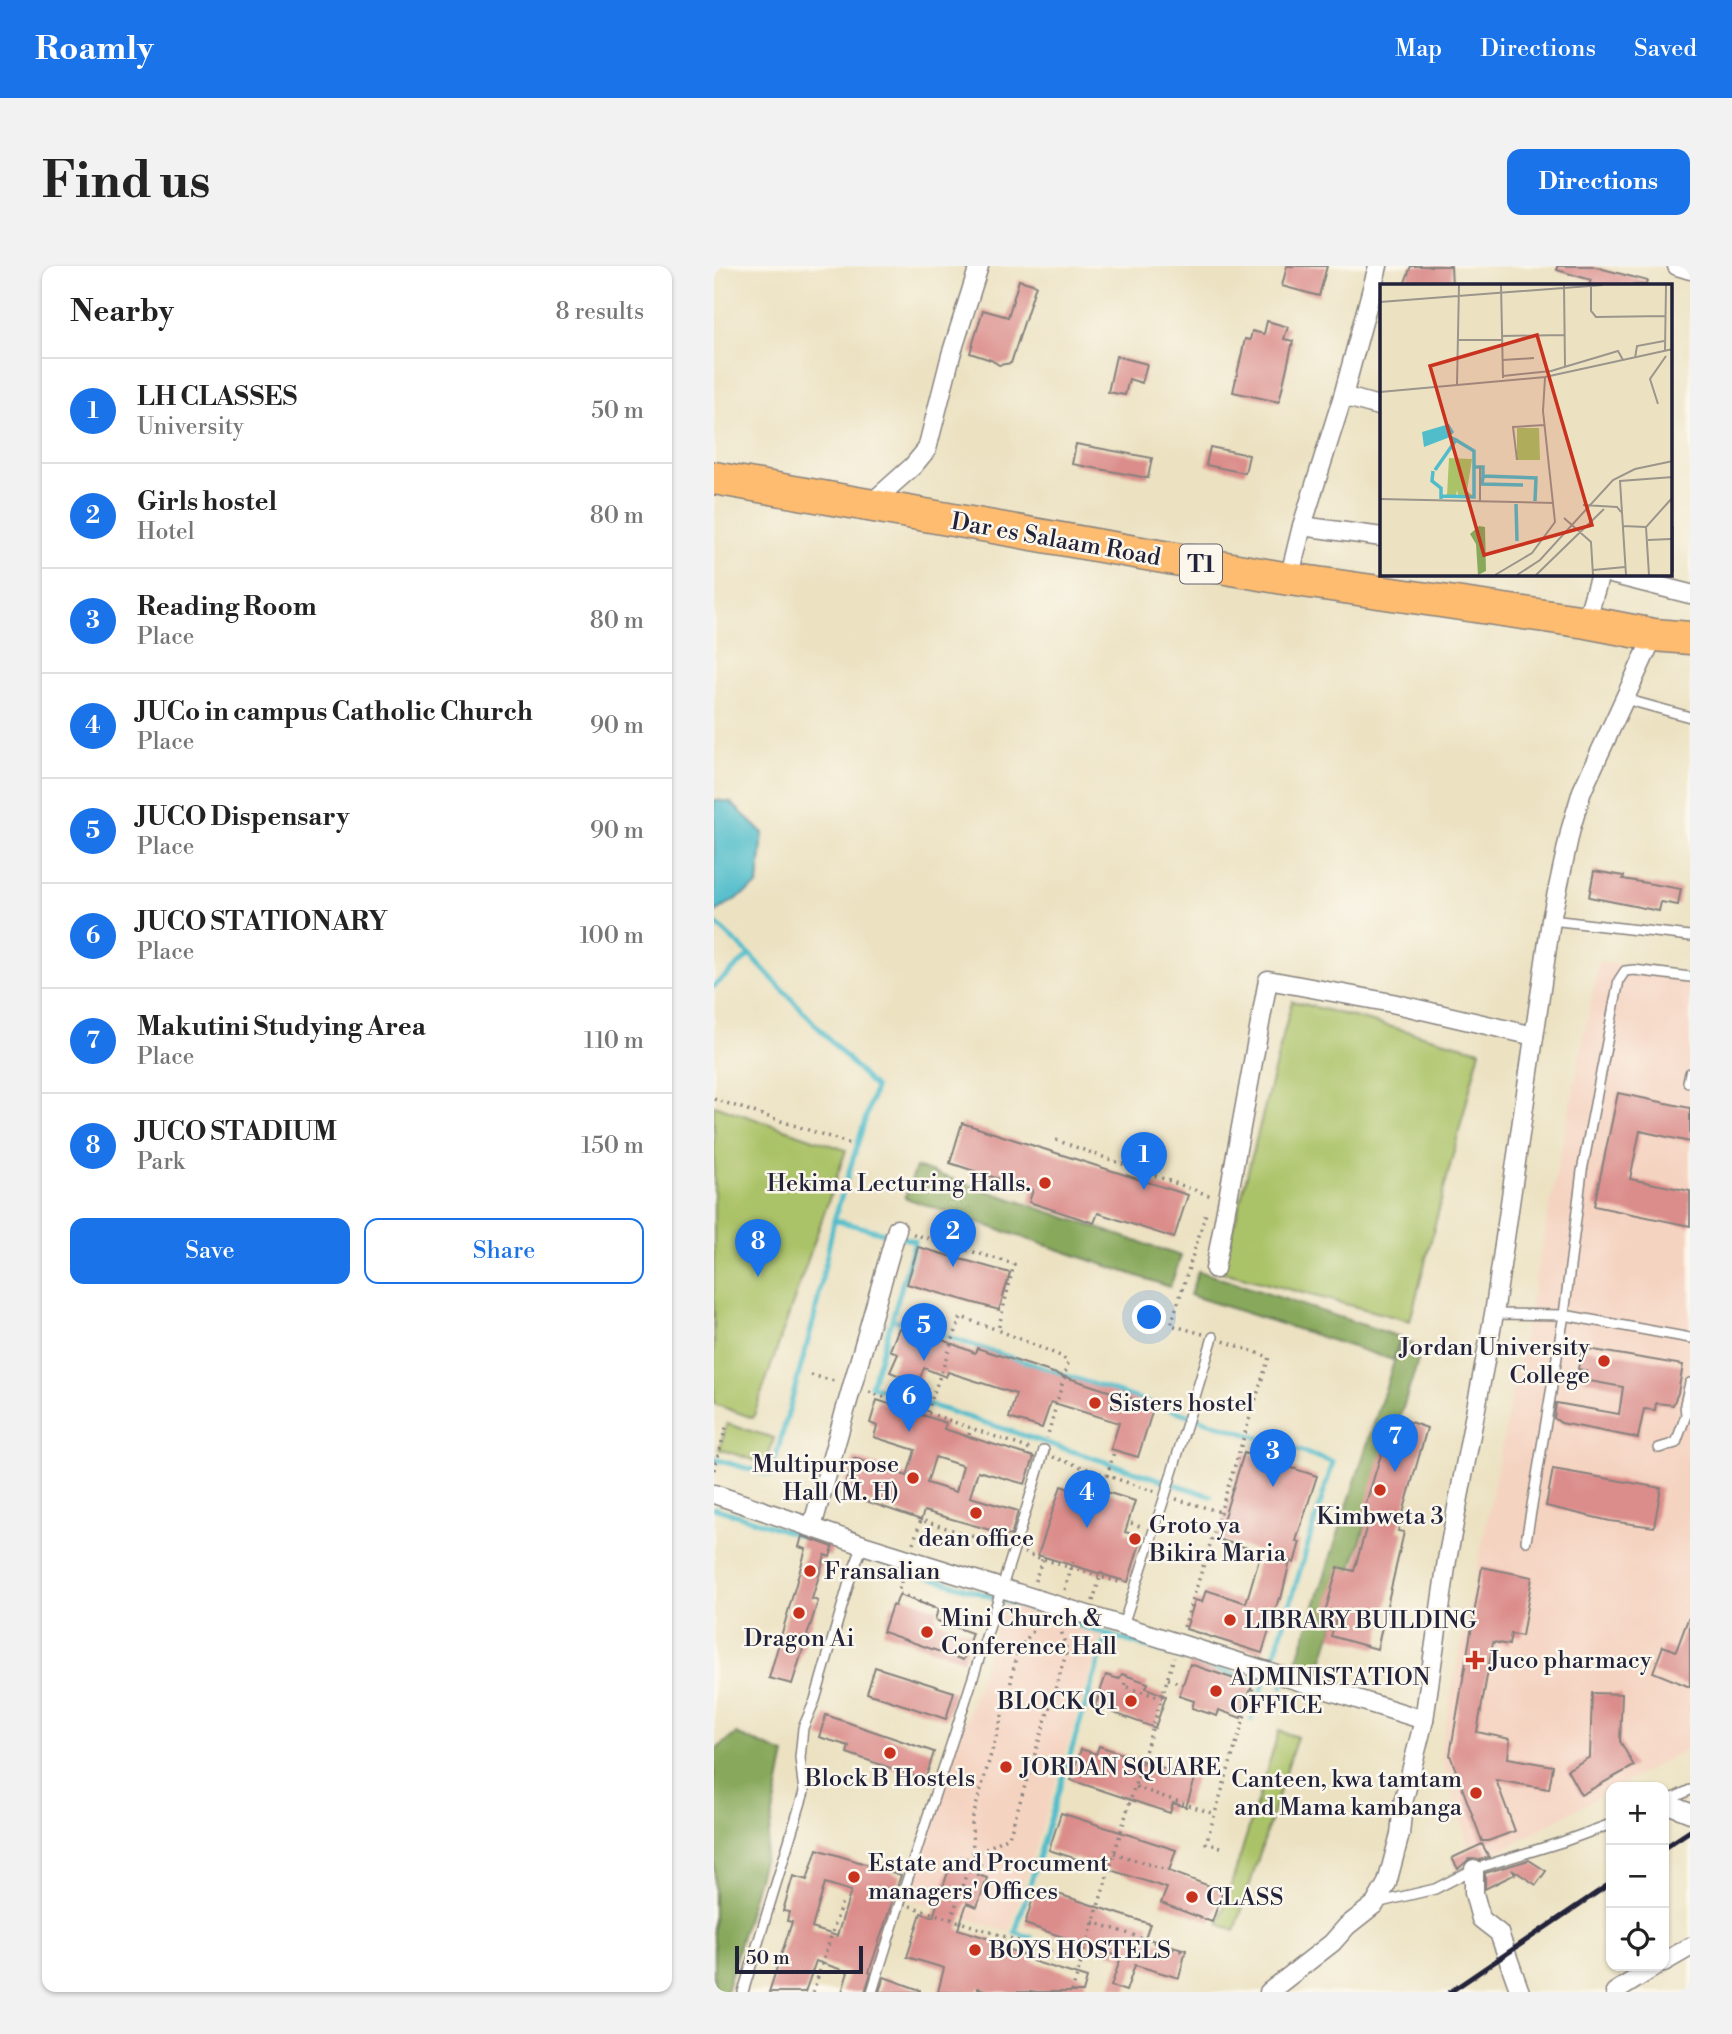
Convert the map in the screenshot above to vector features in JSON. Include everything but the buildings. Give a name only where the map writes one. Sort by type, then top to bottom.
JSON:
[{"type":"highway","name":"Dar es Salaam Road","points":[[714,478],[1289,579],[1586,622],[1654,635],[1690,638]]},
{"type":"street","points":[[867,507],[913,466],[927,449],[951,355],[979,266]]},
{"type":"street","points":[[1289,579],[1378,266]]},
{"type":"street","points":[[1677,266],[1690,270]]},
{"type":"street","points":[[1343,396],[1380,406]]},
{"type":"street","points":[[1302,526],[1380,537]]},
{"type":"street","points":[[1586,622],[1599,576]]},
{"type":"street","points":[[1619,576],[1690,594]]},
{"type":"street","points":[[1269,1992],[1332,1943],[1347,1926],[1375,1904],[1387,1883],[1400,1834],[1403,1803],[1424,1720],[1447,1560],[1494,1314],[1552,920],[1571,828],[1581,791],[1654,635]]},
{"type":"street","points":[[1215,1269],[1269,980],[1392,1003],[1534,1037]]},
{"type":"street","points":[[812,1527],[897,1229]]},
{"type":"street","points":[[714,1494],[863,1545],[1003,1588],[1050,1606],[1123,1625],[1424,1720]]},
{"type":"street","points":[[1669,1805],[1690,1813]]},
{"type":"street","points":[[1474,1869],[1474,1893],[1481,1919],[1499,1933],[1520,1992]]},
{"type":"street","points":[[1669,1959],[1690,1947]]},
{"type":"street","points":[[1615,1992],[1648,1971]]},
{"type":"lane","points":[[1625,699],[1690,717]]},
{"type":"lane","points":[[1552,920],[1690,936]]},
{"type":"lane","points":[[1526,1541],[1564,1315],[1582,1171],[1619,980],[1625,971],[1634,970],[1690,977]]},
{"type":"lane","points":[[1494,1314],[1564,1315],[1690,1338]]},
{"type":"lane","points":[[1123,1625],[1166,1496],[1213,1337]]},
{"type":"lane","points":[[1659,1448],[1676,1443],[1681,1433],[1690,1383]]},
{"type":"lane","points":[[872,1992],[1003,1588],[1043,1452]]},
{"type":"lane","points":[[743,1992],[804,1792],[800,1758],[803,1728],[815,1700],[850,1579],[863,1545]]},
{"type":"lane","points":[[1669,1800],[1690,1790]]},
{"type":"lane","points":[[1375,1904],[1435,1889],[1474,1869],[1606,1826]]},
{"type":"path","points":[[714,1099],[851,1144]]},
{"type":"path","points":[[897,1229],[1014,1264],[998,1330]]},
{"type":"path","points":[[927,1412],[961,1317],[1063,1357],[1068,1363],[1048,1435]]},
{"type":"path","points":[[811,1375],[851,1386],[894,1404],[927,1412],[1221,1513]]},
{"type":"path","points":[[714,1470],[727,1424]]},
{"type":"path","points":[[969,1435],[971,1428]]},
{"type":"path","points":[[1107,1476],[1114,1452]]},
{"type":"path","points":[[940,1610],[898,1593],[921,1520],[1136,1587]]},
{"type":"path","points":[[973,1855],[1009,1838],[1067,1651],[1050,1606],[1043,1557]]},
{"type":"path","points":[[951,1920],[973,1855],[972,1820],[1009,1692],[1017,1651],[1050,1606],[1073,1562]]},
{"type":"path","points":[[1097,1587],[1101,1574]]},
{"type":"path","points":[[1072,1992],[1178,1643]]},
{"type":"path","points":[[1221,1847],[1206,1843],[1259,1669]]},
{"type":"path","points":[[1168,1679],[1182,1684]]},
{"type":"path","points":[[1125,1683],[1124,1686],[1163,1698]]},
{"type":"path","points":[[1136,1787],[1214,1814]]},
{"type":"path","points":[[1114,1853],[1173,1872]]},
{"type":"path","points":[[813,1992],[842,1902]]},
{"type":"path","points":[[899,1902],[1081,1961]]},
{"type":"path","points":[[1093,1922],[1181,1951],[1180,1953]]},
{"type":"shaded area","name":"Jordan University College","points":[[1599,962],[1690,976],[1690,1747],[1626,1782],[1606,1782],[1606,1793],[1475,1865],[1440,1752]]},
{"type":"shaded area","name":"JORDAN SQUARE","points":[[1004,1604],[1102,1636],[1009,1932],[907,1898]]},
{"type":"green space","points":[[1292,1001],[1480,1050],[1410,1321],[1222,1272]]},
{"type":"green space","points":[[714,1105],[846,1150],[753,1418],[714,1404]]},
{"type":"green space","points":[[916,1167],[1181,1256],[1170,1287],[905,1198]]},
{"type":"green space","points":[[1198,1271],[1400,1337],[1393,1360],[1190,1295]]},
{"type":"green space","points":[[1401,1340],[1422,1348],[1320,1668],[1297,1661]]},
{"type":"green space","points":[[727,1424],[774,1438],[766,1464],[719,1449]]},
{"type":"green space","points":[[1279,1731],[1297,1737],[1235,1931],[1219,1924]]},
{"type":"green space","points":[[736,1734],[785,1754],[766,1849],[726,1992],[714,1992],[714,1751]]},
{"type":"water","points":[[714,800],[730,802],[763,833],[758,885],[714,913]]},
{"type":"waterway","points":[[714,922],[750,955],[714,986]]},
{"type":"waterway","points":[[714,1459],[771,1475],[814,1319],[834,1220],[875,1088],[750,955]]},
{"type":"waterway","points":[[834,1220],[915,1241],[892,1319],[1333,1462],[1272,1663],[1288,1667],[1282,1687]]},
{"type":"waterway","points":[[892,1319],[871,1386],[1211,1496]]},
{"type":"waterway","points":[[714,1508],[846,1550]]},
{"type":"waterway","points":[[873,1559],[1033,1610]]},
{"type":"waterway","points":[[1050,1616],[1054,1617]]},
{"type":"waterway","points":[[1071,1623],[1264,1684],[1251,1720]]},
{"type":"waterway","points":[[1027,1952],[1031,1937],[1015,1933],[1107,1635]]},
{"type":"railway","points":[[1669,1845],[1690,1831]]},
{"type":"railway","points":[[1450,1992],[1606,1886]]},
{"type":"place","name":"Hekima Lecturing Halls.","points":[[1045,1183]]},
{"type":"place","name":"LH CLASSES","points":[[1144,1190]]},
{"type":"place","name":"Girls hostel","points":[[953,1267]]},
{"type":"place","name":"JUCO STADIUM","points":[[758,1277]]},
{"type":"place","name":"JUCO Dispensary","points":[[924,1361]]},
{"type":"place","name":"Jordan University College","points":[[1604,1361]]},
{"type":"place","name":"Sisters hostel","points":[[1095,1403]]},
{"type":"place","name":"JUCO STATIONARY","points":[[909,1432]]},
{"type":"place","name":"Makutini Studying Area","points":[[1395,1472]]},
{"type":"place","name":"Multipurpose Hall (M. H)","points":[[913,1478]]},
{"type":"place","name":"Reading Room","points":[[1273,1487]]},
{"type":"place","name":"Kimbweta 3","points":[[1380,1490]]},
{"type":"place","name":"dean office","points":[[976,1513]]},
{"type":"place","name":"JUCo in campus Catholic Church","points":[[1087,1528]]},
{"type":"place","name":"Groto ya Bikira Maria","points":[[1135,1539]]},
{"type":"place","name":"Fransalian","points":[[810,1571]]},
{"type":"place","name":"Dragon Ai","points":[[799,1613]]},
{"type":"place","name":"LIBRARY BUILDING","points":[[1230,1620]]},
{"type":"place","name":"Mini Church & Conference Hall","points":[[927,1632]]},
{"type":"place","name":"Juco pharmacy","points":[[1475,1660]]},
{"type":"place","name":"ADMINISTATION OFFICE","points":[[1216,1691]]},
{"type":"place","name":"BLOCK Q1","points":[[1131,1701]]},
{"type":"place","name":"Block B Hostels","points":[[890,1753]]},
{"type":"place","name":"JORDAN SQUARE","points":[[1006,1767]]},
{"type":"place","name":"Canteen, kwa tamtam and Mama kambanga","points":[[1476,1793]]},
{"type":"place","name":"Estate and Procument managers' Offices","points":[[854,1877]]},
{"type":"place","name":"CLASS","points":[[1192,1897]]},
{"type":"place","name":"BOYS HOSTELS","points":[[975,1950]]}]
